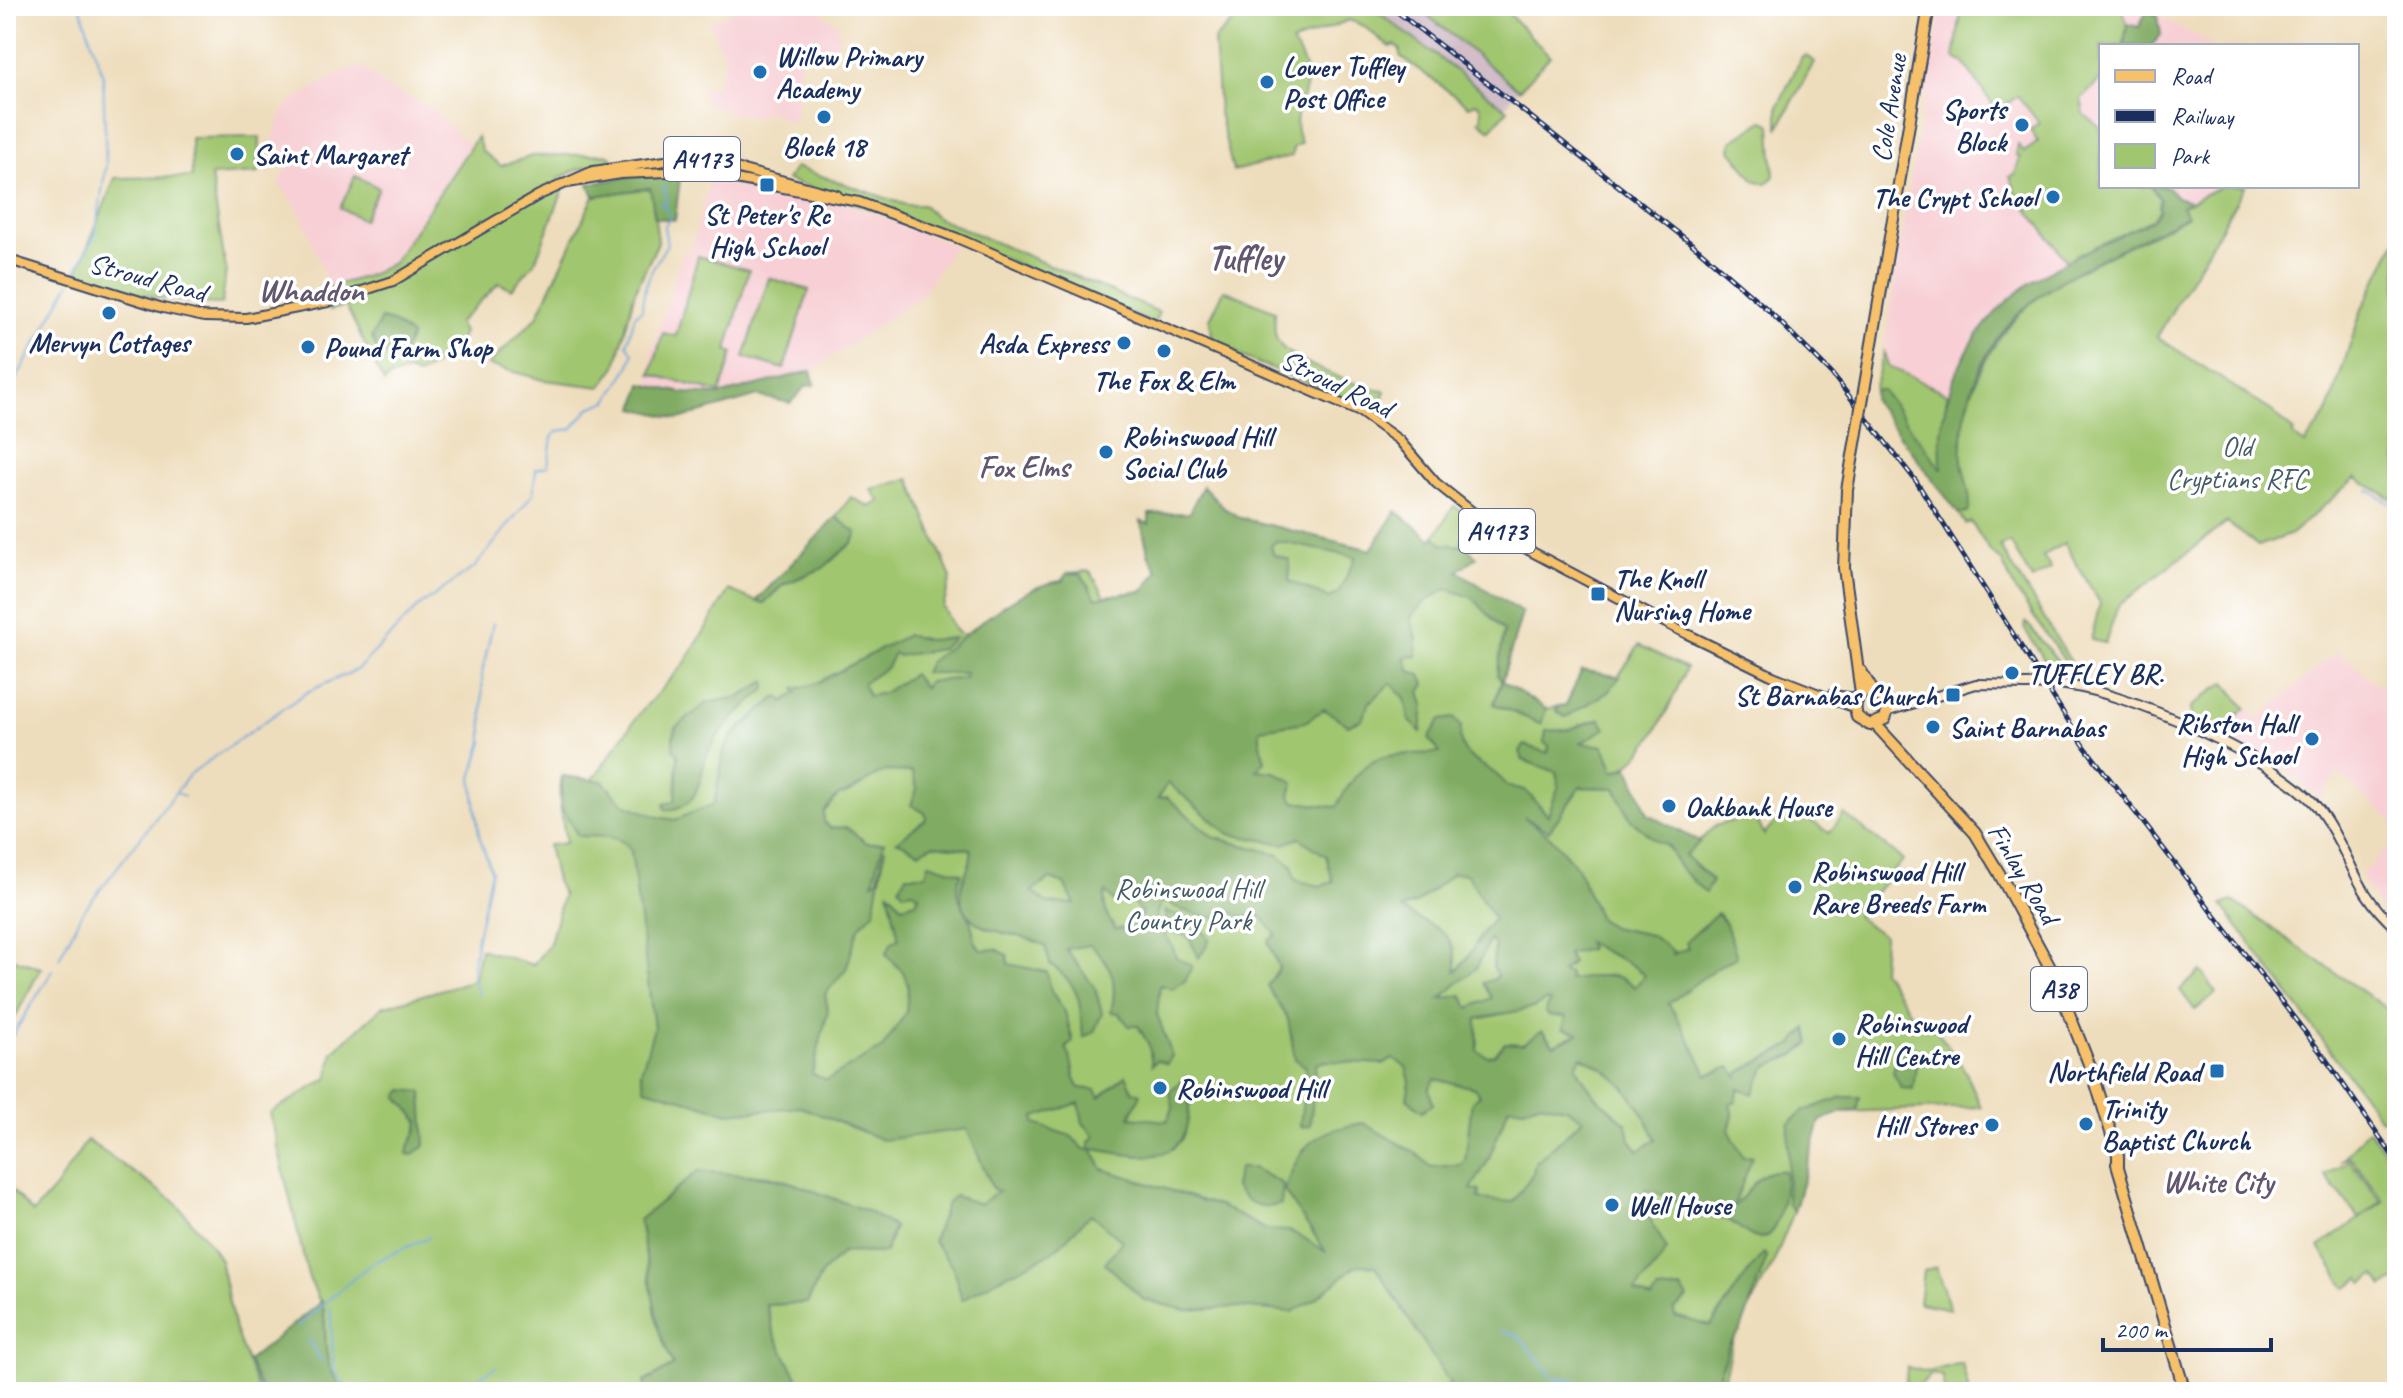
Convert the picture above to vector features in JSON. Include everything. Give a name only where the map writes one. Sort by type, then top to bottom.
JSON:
[{"type":"highway","name":"Cole Avenue","points":[[1859,666],[1850,631],[1843,560],[1847,490],[1929,6]]},
{"type":"highway","points":[[1859,666],[1873,690],[1884,697]]},
{"type":"highway","points":[[1859,666],[1860,721],[1883,718]]},
{"type":"highway","points":[[1858,700],[1873,690]]},
{"type":"highway","name":"A38","points":[[1883,718],[1884,697]]},
{"type":"highway","name":"Finlay Road","points":[[1883,718],[1888,736],[1910,765],[1975,833],[2053,973],[2093,1074],[2102,1116],[2185,1392]]},
{"type":"highway","name":"Finlay Road","points":[[2102,1116],[2116,1146],[2118,1167]]},
{"type":"main road","name":"Stroud Road","points":[[620,170],[694,157],[783,178],[954,237],[1360,412],[1399,440],[1436,483],[1504,537],[1773,676],[1819,693],[1858,700]]},
{"type":"main road","name":"Stroud Road","points":[[6,259],[136,300],[204,317],[246,318],[328,302],[394,280],[562,184],[593,171],[692,171],[820,197],[841,197]]},
{"type":"main road","points":[[1883,718],[1912,703],[1979,684],[2056,684],[2177,720],[2273,769],[2315,803],[2329,824],[2360,889],[2397,929]]},
{"type":"main road","points":[[1884,697],[1912,703]]},
{"type":"shaded area","name":"Willow Primary Academy","points":[[748,6],[821,6],[824,16],[837,23],[840,35],[835,50],[802,50],[795,118],[787,123],[775,113],[763,112],[759,118],[741,113],[737,115],[704,103],[700,86],[715,89],[725,59],[710,21]]},
{"type":"shaded area","points":[[1370,6],[1416,6],[1518,89],[1505,107]]},
{"type":"shaded area","name":"The Crypt School","points":[[1942,6],[2140,6],[2211,44],[2099,44],[2099,188],[2217,188],[2059,264],[1961,361],[1948,394],[1888,366],[1884,352],[1910,180]]},
{"type":"shaded area","points":[[361,66],[388,87],[433,110],[469,145],[393,263],[370,275],[329,287],[300,211],[278,183],[288,169],[268,155],[281,114],[292,101],[335,75]]},
{"type":"shaded area","points":[[709,181],[855,206],[954,246],[920,297],[811,371],[718,395],[662,388],[650,384],[651,354],[684,250],[692,249]]},
{"type":"shaded area","name":"Ribston Hall High School","points":[[2337,651],[2397,701],[2397,826],[2338,773],[2319,798],[2283,768],[2218,734],[2246,708],[2258,719]]},
{"type":"shaded area","points":[[2397,839],[2397,922],[2376,903],[2360,875]]},
{"type":"green space","points":[[1243,6],[1370,6],[1508,110],[1490,130],[1479,121],[1482,118],[1481,107],[1476,103],[1469,106],[1400,56],[1400,49],[1395,45],[1390,47],[1362,25],[1349,20],[1292,43],[1302,59],[1306,85],[1297,118],[1301,143],[1293,148],[1292,156],[1233,171],[1219,113],[1214,40],[1245,10]]},
{"type":"green space","points":[[1416,6],[1501,6],[1550,56],[1519,90]]},
{"type":"green space","points":[[1962,6],[2122,6],[2127,24],[2124,44],[2099,44],[2099,81],[2081,99],[2084,114],[2099,127],[2099,188],[2152,188],[2160,199],[2159,211],[2152,220],[2067,261],[2018,196],[2010,177],[2015,174],[2020,157],[2016,155],[2018,145],[2024,152],[2038,142],[2030,130],[2039,123],[2018,96],[1997,111],[1963,62],[1954,58]]},
{"type":"green space","points":[[2147,10],[2158,16],[2161,35],[2153,44],[2124,44],[2127,24],[2139,27]]},
{"type":"green space","points":[[1806,55],[1814,62],[1778,129],[1778,106],[1801,58]]},
{"type":"green space","points":[[1764,120],[1771,125],[1774,176],[1766,184],[1754,180],[1731,150],[1732,141]]},
{"type":"green space","points":[[260,137],[259,173],[211,176],[226,270],[222,304],[149,296],[76,276],[115,178],[192,177],[191,138]]},
{"type":"green space","points":[[477,137],[482,151],[501,166],[532,156],[606,154],[611,156],[613,162],[579,169],[558,178],[563,190],[535,262],[512,289],[499,283],[458,323],[463,332],[456,347],[445,358],[418,375],[408,371],[390,377],[384,383],[346,306],[330,310],[323,289],[370,275],[393,263]]},
{"type":"green space","points":[[795,167],[906,205],[923,205],[936,217],[1159,312],[1154,324],[957,238],[787,180]]},
{"type":"green space","points":[[355,176],[379,188],[363,220],[340,208]]},
{"type":"green space","points":[[632,176],[680,178],[675,220],[655,218],[650,188],[594,196],[589,184]]},
{"type":"green space","points":[[651,188],[658,242],[635,291],[616,366],[601,387],[544,380],[488,365],[537,317],[594,196]]},
{"type":"green space","points":[[2152,188],[2169,188],[2177,197],[2190,201],[2182,206],[2187,216],[2080,270],[2048,290],[2020,313],[1995,341],[1977,375],[1965,417],[1962,455],[1970,507],[1968,513],[1958,513],[1873,400],[1874,390],[1882,390],[1942,470],[1941,438],[1948,396],[1966,352],[1985,324],[2007,301],[2032,282],[2089,249],[2152,220],[2159,211],[2160,199]]},
{"type":"green space","name":"Old Cryptians RFC","points":[[2217,188],[2244,188],[2157,337],[2273,412],[2294,432],[2292,435],[2305,444],[2328,411],[2362,309],[2397,239],[2397,494],[2391,498],[2356,478],[2291,534],[2258,546],[2227,522],[2118,606],[2105,643],[2091,640],[2100,603],[2064,543],[2043,556],[2051,569],[2032,580],[2010,542],[2000,546],[2077,672],[2073,681],[2068,666],[2014,588],[2002,561],[1990,551],[1971,522],[1965,524],[1882,390],[1874,390],[1884,352],[1888,366],[1948,394],[1946,401],[1966,411],[1981,370],[2000,337],[2024,310],[2051,288],[2081,270],[2186,217],[2182,206]]},
{"type":"green space","points":[[698,256],[749,270],[727,350],[733,353],[720,393],[651,374],[663,333],[676,336]]},
{"type":"green space","points":[[769,278],[809,290],[784,369],[744,357]]},
{"type":"green space","points":[[1224,290],[1275,311],[1277,339],[1282,347],[1300,360],[1363,386],[1385,391],[1376,414],[1356,402],[1243,357],[1228,347],[1213,344],[1210,319]]},
{"type":"green space","points":[[381,319],[392,322],[411,336],[403,353],[394,356],[378,353],[372,337]]},
{"type":"green space","points":[[811,371],[815,385],[806,386],[790,403],[758,396],[679,419],[635,408],[642,384],[683,393],[718,395]]},
{"type":"green space","name":"Robinswood Hill Country Park","points":[[910,479],[951,578],[943,607],[956,632],[963,635],[1022,595],[1035,588],[1063,581],[1067,573],[1090,571],[1105,596],[1143,591],[1158,571],[1149,556],[1141,521],[1149,524],[1149,514],[1189,513],[1203,486],[1224,508],[1240,518],[1371,550],[1396,511],[1432,540],[1454,506],[1481,526],[1462,539],[1460,562],[1453,574],[1522,613],[1494,704],[1540,724],[1546,709],[1559,706],[1556,711],[1566,717],[1608,692],[1639,645],[1686,668],[1658,728],[1648,744],[1626,767],[1614,771],[1603,752],[1581,743],[1600,719],[1567,730],[1549,745],[1548,753],[1523,760],[1556,772],[1559,785],[1557,820],[1580,787],[1615,788],[1631,820],[1711,880],[1685,855],[1715,826],[1755,815],[1764,835],[1789,806],[1829,833],[1844,814],[1903,860],[1856,916],[1884,936],[1882,970],[1913,1017],[1930,1021],[1966,1072],[1981,1107],[1842,1112],[1820,1120],[1795,1209],[1775,1259],[1733,1340],[1720,1392],[805,1392],[775,1336],[766,1305],[807,1303],[822,1273],[843,1252],[885,1253],[894,1227],[788,1182],[755,1175],[717,1184],[639,1220],[659,1330],[673,1365],[644,1382],[648,1392],[345,1392],[330,1376],[323,1308],[308,1276],[270,1113],[328,1078],[333,1052],[382,1007],[474,980],[480,949],[533,965],[550,943],[563,895],[556,881],[548,845],[566,843],[559,797],[562,776],[591,782],[639,714],[685,663],[729,590],[763,604],[783,585],[823,568],[853,542],[857,534],[836,517],[851,497],[870,507],[880,501],[871,489]]},
{"type":"green space","name":"Robinswood Hill Country Park","points":[[1203,486],[1224,508],[1240,518],[1371,550],[1396,511],[1432,540],[1435,536],[1442,544],[1465,546],[1477,557],[1458,571],[1522,613],[1502,681],[1497,675],[1504,631],[1472,597],[1447,589],[1426,601],[1411,617],[1417,640],[1417,656],[1405,657],[1410,671],[1421,675],[1425,684],[1420,692],[1424,705],[1421,732],[1409,720],[1405,698],[1391,683],[1370,702],[1362,719],[1348,725],[1324,709],[1305,722],[1260,729],[1265,761],[1257,770],[1275,772],[1294,782],[1290,795],[1295,802],[1336,807],[1357,775],[1378,759],[1403,754],[1440,753],[1429,738],[1440,720],[1454,718],[1461,726],[1460,739],[1468,755],[1507,786],[1525,790],[1548,815],[1559,785],[1556,772],[1523,760],[1520,751],[1525,745],[1548,753],[1549,746],[1544,743],[1546,731],[1567,730],[1600,719],[1606,728],[1581,743],[1604,746],[1614,771],[1629,767],[1648,814],[1700,842],[1685,855],[1712,881],[1705,893],[1678,866],[1668,846],[1656,841],[1631,820],[1615,788],[1580,787],[1549,831],[1524,817],[1551,837],[1577,867],[1599,919],[1611,927],[1651,935],[1674,952],[1671,955],[1688,948],[1686,942],[1717,913],[1726,924],[1737,957],[1717,967],[1668,1004],[1707,1075],[1730,1067],[1738,1077],[1740,1072],[1793,1044],[1807,1028],[1810,1043],[1795,1055],[1766,1067],[1753,1094],[1739,1088],[1736,1102],[1730,1104],[1733,1116],[1729,1130],[1743,1157],[1753,1156],[1733,1207],[1760,1177],[1766,1173],[1785,1171],[1780,1213],[1770,1233],[1754,1237],[1728,1220],[1698,1213],[1647,1190],[1641,1202],[1667,1250],[1635,1292],[1652,1299],[1657,1291],[1681,1289],[1688,1298],[1674,1310],[1675,1316],[1711,1326],[1760,1257],[1764,1253],[1767,1257],[1741,1330],[1729,1345],[1713,1392],[1640,1392],[1641,1386],[1626,1383],[1632,1392],[1442,1392],[1450,1384],[1375,1266],[1356,1265],[1317,1298],[1292,1312],[1238,1307],[1186,1310],[1144,1300],[1105,1263],[1122,1241],[1091,1214],[1050,1253],[962,1300],[953,1268],[933,1241],[947,1203],[955,1196],[980,1204],[999,1191],[993,1189],[967,1129],[883,1140],[801,1107],[729,1113],[645,1088],[641,1072],[654,1028],[631,851],[615,839],[578,836],[561,807],[562,776],[602,781],[624,804],[658,817],[675,820],[714,804],[724,751],[732,736],[775,698],[781,697],[783,702],[797,693],[795,689],[815,684],[907,635],[928,640],[954,638],[941,649],[898,656],[894,653],[887,667],[863,683],[868,696],[883,693],[913,674],[924,688],[927,682],[965,678],[965,673],[924,673],[929,662],[993,613],[1028,592],[1063,581],[1067,573],[1081,574],[1096,598],[1143,591],[1158,571],[1149,556],[1141,521],[1149,524],[1149,514],[1189,513]],"holes":[[[1276,541],[1356,557],[1339,592],[1330,598],[1289,581],[1290,560],[1274,555],[1271,546]],[[912,772],[917,789],[911,805],[925,813],[926,819],[897,841],[919,852],[933,845],[971,849],[961,891],[970,917],[993,930],[1045,946],[1050,964],[1068,980],[1077,995],[1083,1037],[1094,1032],[1102,1013],[1095,988],[1066,949],[1090,945],[1098,952],[1112,975],[1114,992],[1111,1012],[1119,1013],[1129,1026],[1138,1026],[1149,1045],[1152,1065],[1157,1060],[1167,1064],[1172,1056],[1157,1014],[1160,985],[1172,989],[1185,981],[1192,966],[1176,957],[1158,921],[1159,908],[1165,900],[1185,911],[1208,917],[1223,919],[1230,912],[1243,917],[1261,916],[1276,935],[1268,941],[1279,968],[1267,986],[1288,1019],[1295,1059],[1306,1067],[1300,1127],[1310,1126],[1316,1064],[1325,1061],[1383,1064],[1393,1059],[1406,1067],[1410,1082],[1407,1098],[1422,1111],[1433,1104],[1429,1089],[1435,1079],[1474,1088],[1480,1095],[1472,1101],[1465,1161],[1459,1165],[1431,1167],[1417,1154],[1363,1123],[1332,1131],[1311,1142],[1296,1161],[1284,1191],[1326,1252],[1289,1231],[1267,1230],[1222,1207],[1103,1169],[1092,1149],[1148,1156],[1172,1149],[1187,1125],[1191,1082],[1186,1077],[1170,1091],[1173,1108],[1167,1121],[1130,1117],[1141,1094],[1133,1091],[1126,1075],[1100,1097],[1096,1090],[1080,1088],[1066,1048],[1073,1041],[1065,1012],[1051,991],[1047,972],[1008,964],[1008,955],[996,949],[981,950],[975,942],[970,920],[958,895],[962,873],[929,863],[926,875],[907,875],[899,887],[904,893],[913,891],[919,895],[916,902],[902,906],[888,890],[899,939],[892,942],[886,954],[904,973],[908,986],[906,1013],[882,1048],[827,1080],[812,1074],[828,1011],[825,994],[846,969],[859,927],[874,912],[885,848],[878,879],[873,882],[884,842],[867,843],[846,827],[830,828],[824,822],[824,812],[839,795],[880,773]],[[1168,783],[1229,834],[1284,844],[1299,838],[1326,856],[1333,882],[1320,886],[1295,880],[1292,865],[1277,854],[1213,837],[1167,797],[1158,798]],[[1453,873],[1467,874],[1494,919],[1456,971],[1455,956],[1447,937],[1432,925],[1401,909],[1417,903]],[[1050,879],[1064,884],[1075,904],[1047,903],[1032,891]],[[1106,892],[1114,902],[1127,897],[1142,913],[1131,928],[1115,929],[1104,901]],[[1490,939],[1495,945],[1493,967],[1497,975],[1495,979],[1483,983],[1492,998],[1469,1008],[1462,995],[1440,999],[1477,967]],[[1587,942],[1630,964],[1644,975],[1635,987],[1612,976],[1569,980],[1569,974],[1562,972],[1572,963],[1567,954],[1589,949]],[[1545,1001],[1550,1002],[1545,1012],[1549,1016],[1566,1017],[1563,1029],[1579,1033],[1554,1045],[1542,1031],[1522,1044],[1505,1043],[1494,1055],[1487,1056],[1478,1051],[1477,1019],[1533,1008]],[[1581,1057],[1617,1080],[1643,1114],[1656,1139],[1639,1151],[1630,1140],[1627,1124],[1604,1105],[1576,1066]],[[1079,1103],[1083,1123],[1095,1136],[1090,1142],[1090,1149],[1085,1150],[1071,1136],[1035,1124],[1035,1117]],[[1539,1103],[1566,1108],[1583,1119],[1535,1163],[1533,1173],[1513,1202],[1479,1199],[1480,1191],[1471,1189],[1488,1161],[1509,1106],[1524,1108]]]},
{"type":"green space","points":[[836,517],[857,533],[853,542],[823,568],[783,584],[763,604],[757,600]]},
{"type":"green space","points":[[2026,622],[2065,670],[2063,682],[2059,682],[2024,628]]},
{"type":"green space","points":[[1582,670],[1620,677],[1608,692],[1565,717],[1556,711],[1559,706],[1566,705]]},
{"type":"green space","points":[[766,681],[766,689],[732,719],[711,746],[693,797],[680,807],[665,809],[664,804],[674,802],[676,797],[678,755],[673,748],[673,737],[676,727],[707,703],[740,697]]},
{"type":"green space","points":[[1502,681],[1546,709],[1541,724],[1494,704]]},
{"type":"green space","points":[[2225,682],[2246,708],[2218,734],[2192,723],[2191,707]]},
{"type":"green space","points":[[2233,901],[2397,1016],[2397,1108],[2381,1119],[2222,905]]},
{"type":"green space","points":[[1165,911],[1193,921],[1210,939],[1199,958],[1188,936],[1169,931]]},
{"type":"green space","points":[[6,956],[41,968],[6,1034]]},
{"type":"green space","points":[[2201,971],[2217,993],[2195,1010],[2180,990]]},
{"type":"green space","points":[[1908,1045],[1918,1049],[1913,1089],[1901,1088],[1893,1072],[1898,1051]]},
{"type":"green space","points":[[403,1090],[422,1092],[425,1145],[413,1155],[407,1154],[419,1121],[398,1097]]},
{"type":"green space","points":[[1843,1097],[1860,1097],[1857,1111],[1842,1112],[1820,1121],[1794,1211],[1787,1203],[1789,1124],[1804,1111]]},
{"type":"green space","points":[[2368,1129],[2397,1168],[2397,1278],[2383,1287],[2375,1275],[2363,1283],[2360,1278],[2346,1288],[2319,1247],[2384,1201],[2350,1157],[2342,1160]]},
{"type":"green space","points":[[87,1140],[174,1201],[208,1241],[220,1260],[235,1330],[259,1392],[6,1392],[6,1184],[33,1213],[55,1188]]},
{"type":"green space","points":[[2349,1160],[2381,1201],[2360,1219],[2325,1176]]},
{"type":"green space","points":[[1239,1168],[1253,1168],[1283,1184],[1281,1204],[1261,1206],[1244,1197],[1234,1186]]},
{"type":"green space","points":[[698,1171],[767,1177],[793,1183],[869,1212],[894,1227],[885,1253],[843,1252],[822,1273],[807,1303],[766,1305],[775,1336],[805,1392],[648,1392],[644,1383],[673,1365],[659,1330],[639,1220]]},
{"type":"green space","points":[[1936,1267],[1950,1309],[1919,1303],[1923,1271]]},
{"type":"green space","points":[[322,1301],[328,1359],[336,1380],[345,1392],[262,1392],[248,1361]]},
{"type":"green space","points":[[1962,1363],[1969,1392],[1944,1392],[1943,1377],[1932,1374],[1914,1390],[1905,1388],[1907,1367],[1927,1372]]},
{"type":"waterway","points":[[73,277],[95,235],[106,166],[103,76],[80,6]]},
{"type":"waterway","points":[[59,958],[81,914],[190,774],[307,692],[358,669],[418,607],[475,567],[533,494],[536,469],[548,466],[552,437],[558,431],[572,429],[590,408],[608,401],[630,365],[633,353],[627,344],[635,315],[642,310],[647,283],[667,244],[664,227],[671,216],[661,203],[667,201],[664,186]]},
{"type":"waterway","points":[[6,397],[70,283]]},
{"type":"waterway","points":[[2369,490],[2397,507]]},
{"type":"waterway","points":[[479,995],[472,976],[491,871],[479,835],[472,778],[483,742],[482,673],[493,623]]},
{"type":"waterway","points":[[176,792],[184,797]]},
{"type":"waterway","points":[[6,1046],[53,970]]},
{"type":"waterway","points":[[297,1326],[372,1263],[429,1237]]},
{"type":"waterway","points":[[330,1307],[334,1371],[350,1392]]},
{"type":"waterway","points":[[1502,1331],[1517,1335],[1555,1379],[1575,1379]]},
{"type":"waterway","points":[[308,1340],[321,1361]]},
{"type":"waterway","points":[[453,1392],[496,1367]]},
{"type":"railway","points":[[1390,6],[1697,248],[1767,309],[1831,373],[1916,481],[2085,747],[2325,1058],[2397,1162]]},
{"type":"place","name":"Willow Primary Academy","points":[[760,72]]},
{"type":"place","name":"Lower Tuffley Post Office","points":[[1267,82]]},
{"type":"place","name":"Block 18","points":[[824,117]]},
{"type":"place","name":"Sports Block","points":[[2022,125]]},
{"type":"place","name":"Saint Margaret","points":[[237,154]]},
{"type":"place","name":"St Peter's Rc High School","points":[[767,185]]},
{"type":"place","name":"The Crypt School","points":[[2053,197]]},
{"type":"place","name":"Mervyn Cottages","points":[[109,313]]},
{"type":"place","name":"Asda Express","points":[[1124,343]]},
{"type":"place","name":"Pound Farm Shop","points":[[308,347]]},
{"type":"place","name":"The Fox & Elm","points":[[1164,351]]},
{"type":"place","name":"Robinswood Hill Social Club","points":[[1106,452]]},
{"type":"place","name":"The Knoll Nursing Home","points":[[1598,594]]},
{"type":"place","name":"TUFFLEY BR.","points":[[2012,673]]},
{"type":"place","name":"St Barnabas Church","points":[[1953,695]]},
{"type":"place","name":"Saint Barnabas","points":[[1933,727]]},
{"type":"place","name":"Ribston Hall High School","points":[[2312,739]]},
{"type":"place","name":"Oakbank House","points":[[1669,806]]},
{"type":"place","name":"Robinswood Hill Rare Breeds Farm","points":[[1795,887]]},
{"type":"place","name":"Robinswood Hill Centre","points":[[1839,1039]]},
{"type":"place","name":"Northfield Road","points":[[2217,1071]]},
{"type":"place","name":"Robinswood Hill","points":[[1160,1088]]},
{"type":"place","name":"Trinity Baptist Church","points":[[2086,1124]]},
{"type":"place","name":"Hill Stores","points":[[1992,1125]]},
{"type":"place","name":"Well House","points":[[1612,1205]]},
{"type":"district","name":"Tuffley","points":[[1245,256]]},
{"type":"district","name":"Whaddon","points":[[311,290]]},
{"type":"district","name":"Fox Elms","points":[[1024,467]]},
{"type":"district","name":"White City","points":[[2218,1182]]}]
